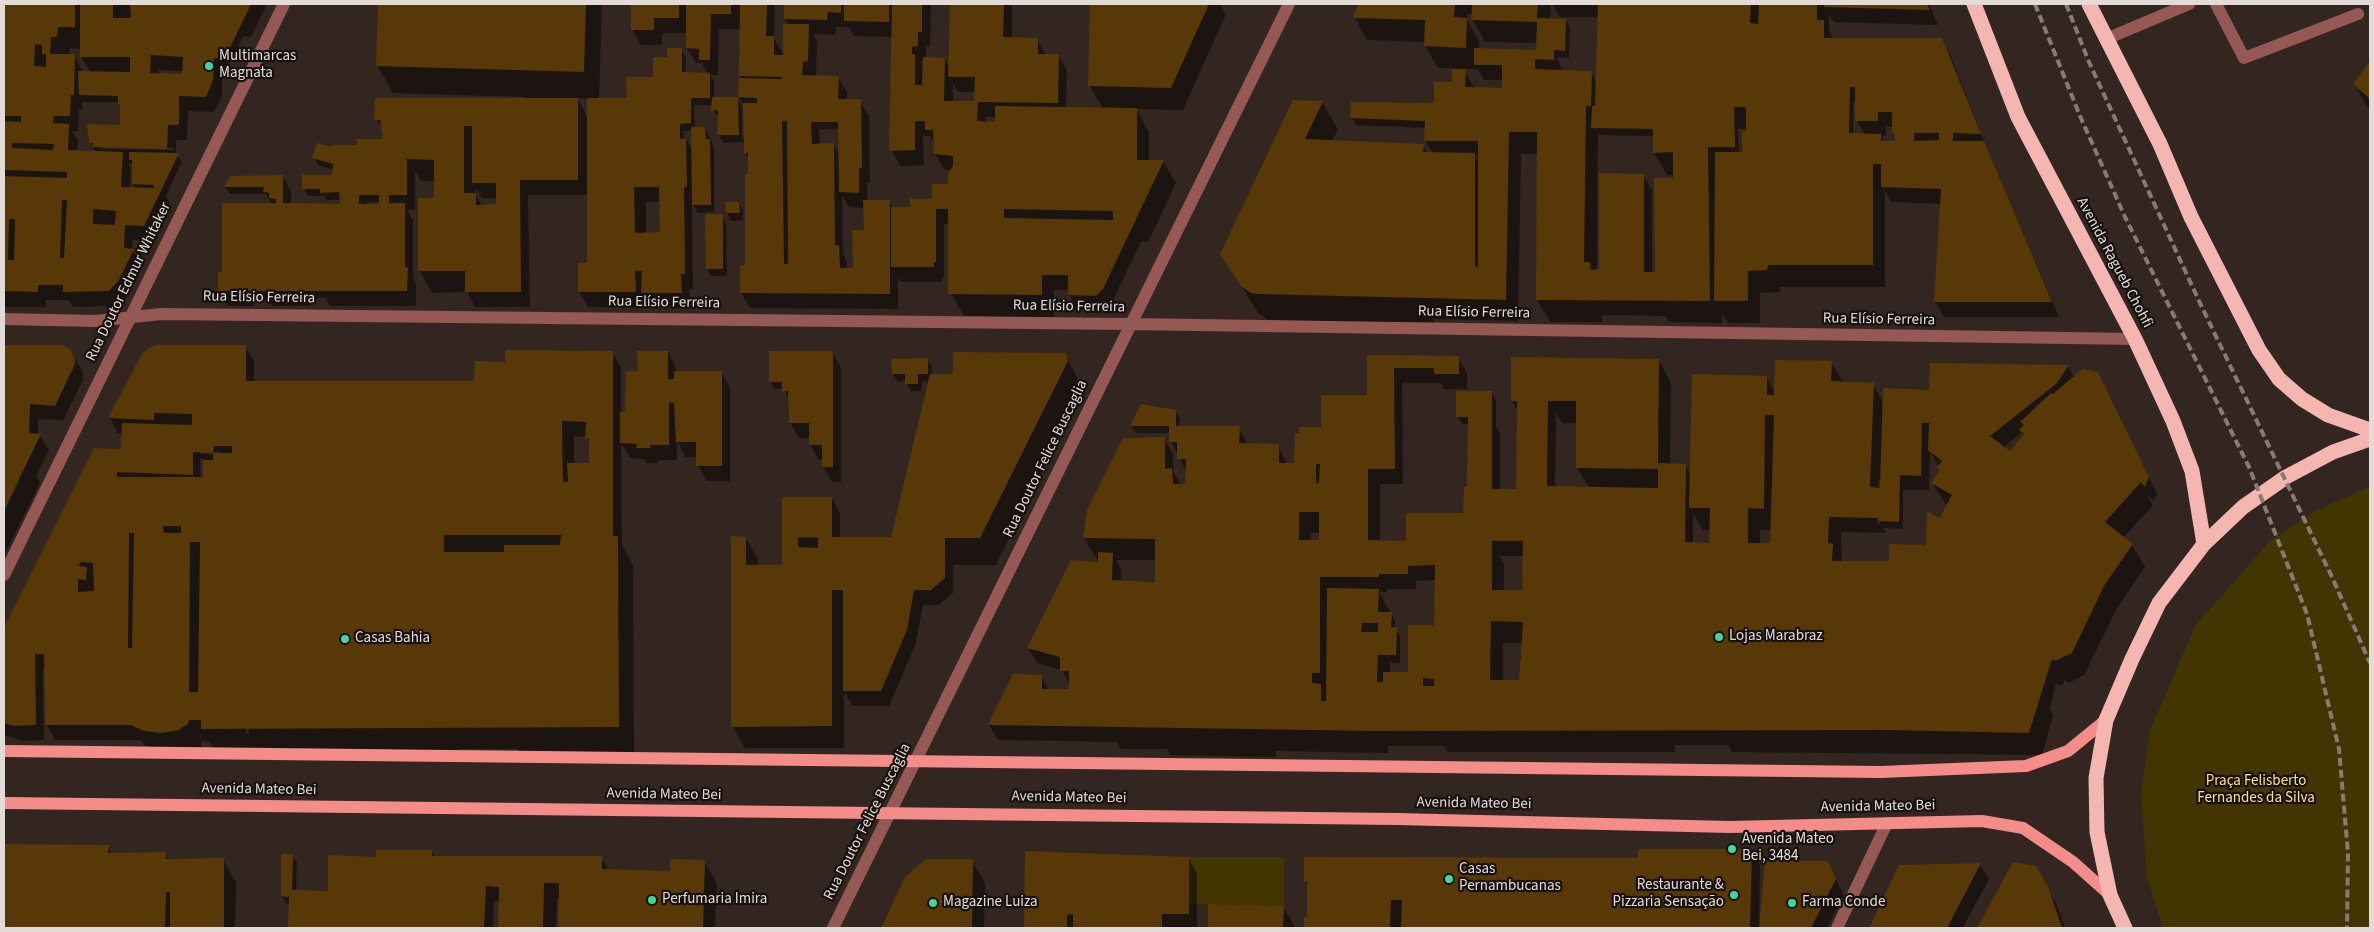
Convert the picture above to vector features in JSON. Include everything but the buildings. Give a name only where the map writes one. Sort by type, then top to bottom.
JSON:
[{"type":"highway","name":"Avenida Ragueb Chohfi","points":[[1974,4],[2018,117],[2135,339],[2173,421],[2192,471],[2204,544]]},
{"type":"highway","points":[[2089,4],[2160,144],[2191,217],[2259,350],[2279,379],[2302,399],[2328,415],[2370,430]]},
{"type":"highway","points":[[2125,928],[2110,895],[2097,832],[2096,778],[2106,720],[2159,603],[2204,544],[2243,507],[2286,477],[2333,452],[2370,439]]},
{"type":"main road","points":[[4,751],[1881,772],[2026,766],[2068,751],[2106,720]]},
{"type":"main road","name":"Avenida Mateo Bei","points":[[4,803],[1397,819],[1730,826],[1982,821],[2023,828],[2073,862],[2110,895]]},
{"type":"street","name":"Rua Doutor Edmur Whitaker","points":[[4,575],[284,4]]},
{"type":"street","name":"Rua Doutor Felice Buscaglia","points":[[833,928],[1129,324],[1289,4]]},
{"type":"street","points":[[2106,40],[2189,4]]},
{"type":"street","points":[[2216,4],[2244,58],[2358,14]]},
{"type":"street","name":"Rua Elísio Ferreira","points":[[4,319],[95,321],[161,314],[1129,324],[2135,339]]},
{"type":"street","points":[[1837,928],[1887,823]]},
{"type":"green space","name":"Praça Felisberto Fernandes da Silva","points":[[2370,486],[2370,928],[2163,928],[2147,877],[2141,793],[2150,731],[2195,626],[2270,541],[2314,512]]},
{"type":"green space","points":[[1189,857],[1284,857],[1284,906],[1189,904]]},
{"type":"railway","points":[[2035,4],[2080,116],[2126,219],[2249,467],[2307,614],[2339,749],[2348,853],[2347,928]]},
{"type":"railway","points":[[2066,4],[2089,62],[2199,301],[2332,577],[2370,663]]},
{"type":"place","name":"Multimarcas Magnata","points":[[209,66]]},
{"type":"place","name":"Lojas Marabraz","points":[[1719,637]]},
{"type":"place","name":"Casas Bahia","points":[[345,639]]},
{"type":"place","name":"Avenida Mateo Bei, 3484","points":[[1732,849]]},
{"type":"place","name":"Casas Pernambucanas","points":[[1449,879]]},
{"type":"place","name":"Restaurante & Pizzaria Sensação","points":[[1734,895]]},
{"type":"place","name":"Perfumaria Imira","points":[[652,900]]},
{"type":"place","name":"Magazine Luiza","points":[[933,903]]},
{"type":"place","name":"Farma Conde","points":[[1792,903]]}]
